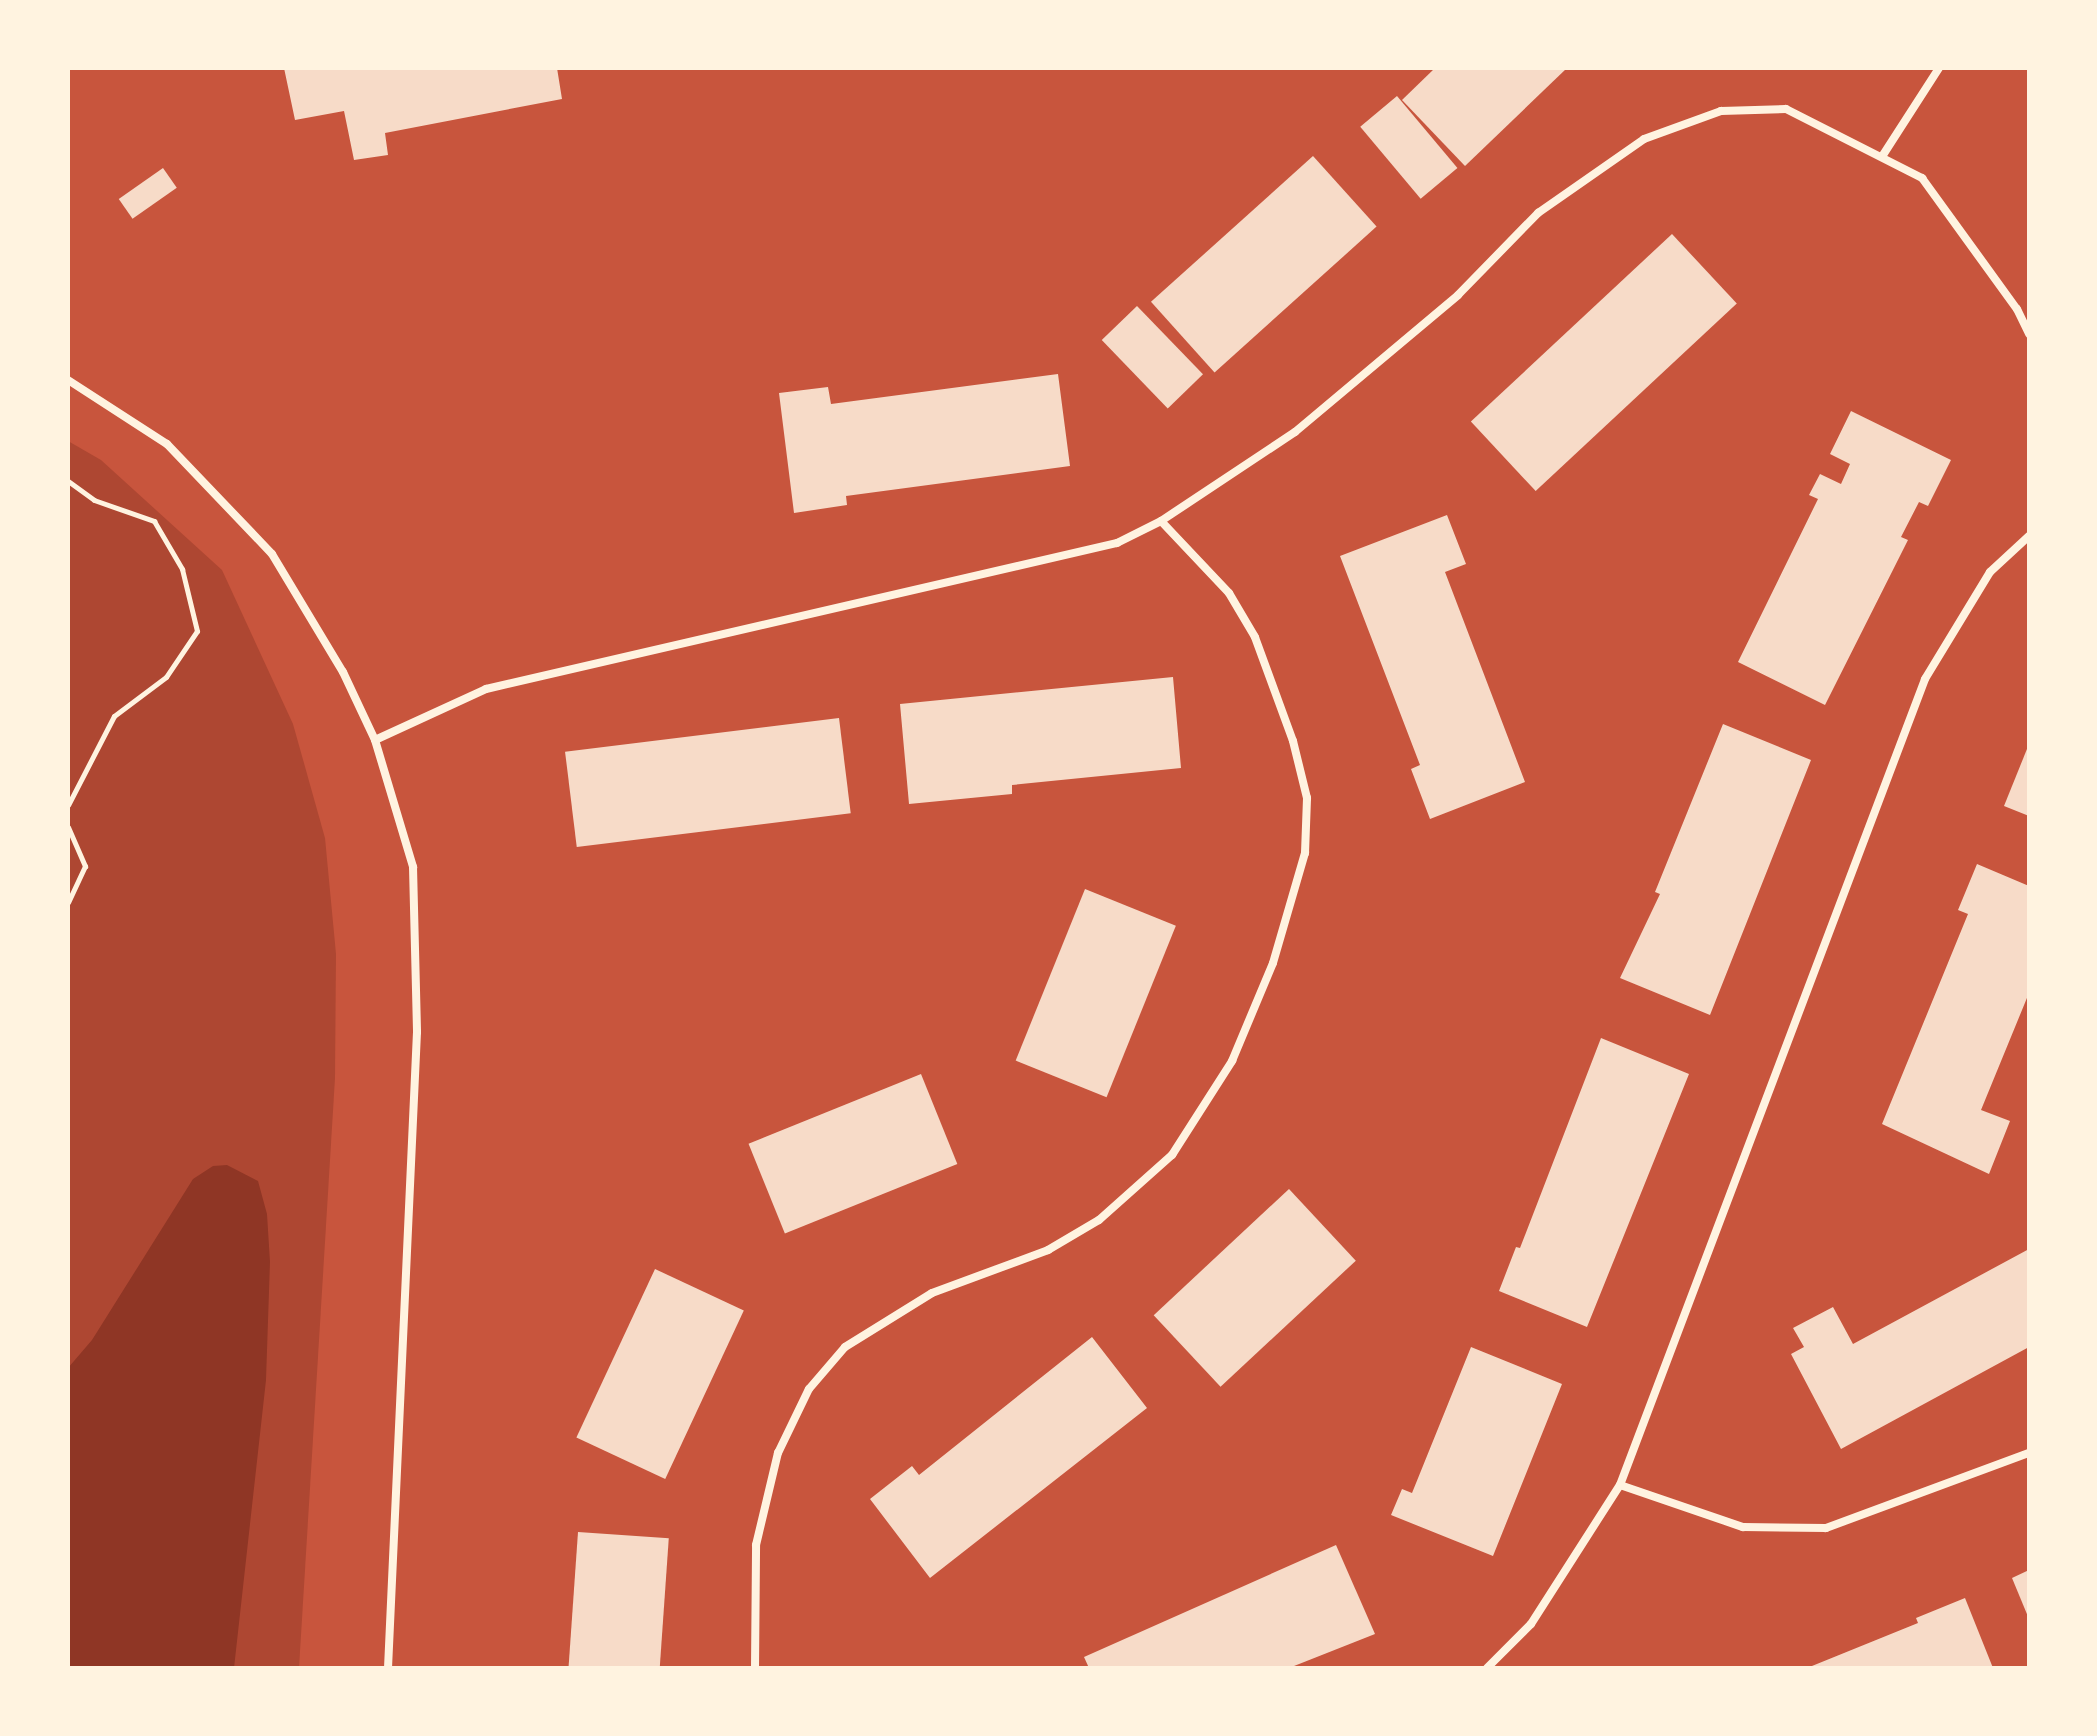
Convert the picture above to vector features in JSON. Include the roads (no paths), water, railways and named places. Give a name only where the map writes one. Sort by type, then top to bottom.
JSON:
[{"type":"street","points":[[1883,155],[1939,68]]},
{"type":"street","points":[[375,740],[486,689],[1117,543],[1161,521],[1295,432],[1458,295],[1538,213],[1644,139],[1721,111],[1786,109],[1883,155],[1922,178],[2017,309],[2029,334]]},
{"type":"street","points":[[68,380],[167,444],[272,554],[343,672],[375,740],[413,867],[417,1032],[388,1668]]},
{"type":"street","points":[[755,1668],[756,1545],[778,1453],[809,1389],[845,1347],[932,1293],[1048,1250],[1099,1220],[1172,1155],[1232,1061],[1273,963],[1305,853],[1307,798],[1293,741],[1255,637],[1229,593],[1161,521]]},
{"type":"street","points":[[1487,1668],[1531,1624],[1620,1485],[1925,679],[1990,572],[2029,536]]},
{"type":"street","points":[[1620,1485],[1743,1527],[1826,1528],[2029,1453]]}]
